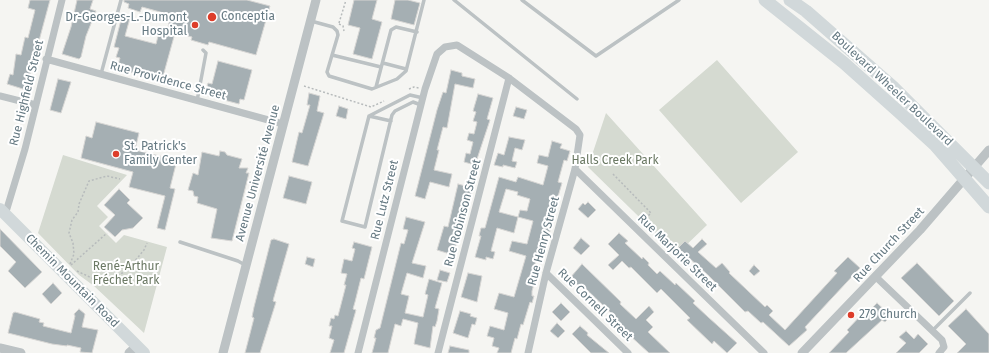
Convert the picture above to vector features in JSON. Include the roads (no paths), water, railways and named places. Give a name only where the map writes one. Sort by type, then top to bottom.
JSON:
[{"type":"highway","points":[[760,0],[784,16]]},
{"type":"highway","name":"Boulevard Wheeler Boulevard","points":[[765,0],[844,63],[906,118],[935,145],[989,207]]},
{"type":"highway","name":"Boulevard Wheeler Boulevard","points":[[790,0],[806,11],[894,88],[989,182]]},
{"type":"highway","points":[[794,0],[806,11]]},
{"type":"main road","name":"Chemin Mountain Road","points":[[2,212],[137,351]]},
{"type":"street","name":"Rue Highfield Street","points":[[2,212],[25,149],[46,59],[62,0]]},
{"type":"street","name":"Avenue Université Avenue","points":[[223,353],[316,0]]},
{"type":"street","name":"Rue Lutz Street","points":[[358,353],[422,101],[437,54],[445,46],[457,45],[509,78]]},
{"type":"street","name":"Rue Providence Street","points":[[46,59],[283,124]]},
{"type":"street","name":"Rue Henry Street","points":[[509,78],[576,129],[580,136],[574,170],[546,273],[528,353]]},
{"type":"street","name":"Rue Robinson Street","points":[[438,353],[509,78]]},
{"type":"street","points":[[0,96],[36,105]]},
{"type":"street","name":"Rue Church Street","points":[[802,353],[920,230],[989,150]]},
{"type":"street","name":"Rue Marjorie Street","points":[[574,170],[764,353]]},
{"type":"street","name":"Rue Cornell Street","points":[[546,273],[628,353]]},
{"type":"street","points":[[876,277],[942,340],[944,347],[939,353]]},
{"type":"street","points":[[0,348],[21,353]]},
{"type":"lane","points":[[101,74],[121,0]]},
{"type":"lane","points":[[310,21],[334,27],[337,31],[338,35],[327,72],[329,76],[372,89],[397,79],[406,69],[417,32],[424,0]]},
{"type":"lane","points":[[454,0],[578,99]]},
{"type":"lane","points":[[522,0],[596,56],[679,0]]},
{"type":"lane","points":[[376,87],[391,30],[396,27],[417,32]]},
{"type":"lane","points":[[197,101],[206,53],[203,50]]},
{"type":"lane","points":[[332,55],[406,69]]},
{"type":"lane","points":[[410,95],[422,101],[413,102],[396,111],[390,121],[365,227],[342,221],[369,116],[410,95]]},
{"type":"lane","points":[[369,116],[390,121]]},
{"type":"lane","points":[[180,242],[238,261],[246,266]]},
{"type":"lane","points":[[933,330],[970,293]]},
{"type":"place","name":"Conceptia","points":[[212,17]]},
{"type":"place","name":"Dr-Georges-L.-Dumont Hospital","points":[[195,25]]},
{"type":"place","name":"St. Patrick's Family Center","points":[[116,154]]},
{"type":"place","name":"279 Church","points":[[851,315]]},
{"type":"park label","name":"Halls Creek Park","points":[[615,161]]},
{"type":"park label","name":"René-Arthur Fréchet Park","points":[[126,274]]}]
